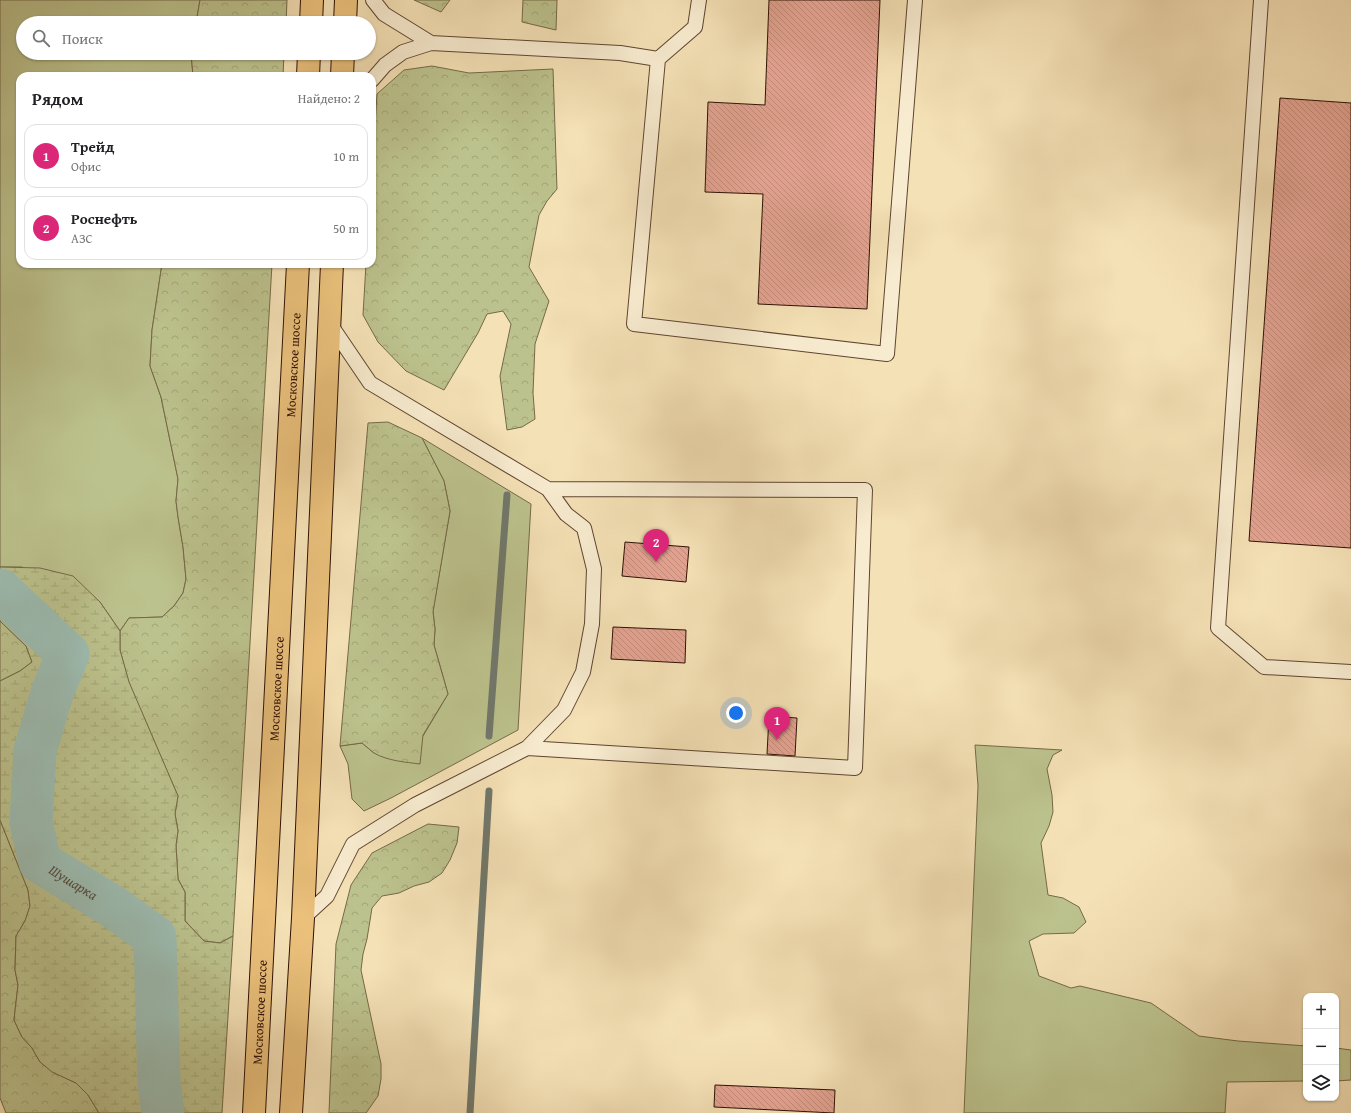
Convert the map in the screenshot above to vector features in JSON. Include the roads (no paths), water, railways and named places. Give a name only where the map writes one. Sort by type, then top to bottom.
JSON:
[{"type":"highway","points":[[311,16],[312,0]]},
{"type":"highway","points":[[345,16],[346,0]]},
{"type":"highway","points":[[308,72],[309,60]]},
{"type":"highway","points":[[342,72],[343,60]]},
{"type":"highway","name":"Московское шоссе","points":[[254,1113],[298,268]]},
{"type":"highway","points":[[291,1113],[303,918],[332,268]]},
{"type":"lane","points":[[373,0],[384,14],[430,43]]},
{"type":"lane","points":[[699,0],[695,27],[658,59],[634,324],[887,354],[915,0]]},
{"type":"lane","points":[[1261,0],[1218,628],[1264,666],[1351,672]]},
{"type":"lane","points":[[376,75],[385,64],[403,52],[430,43],[620,53],[658,59]]},
{"type":"lane","points":[[303,918],[327,896],[353,844],[415,805],[527,748],[564,710],[583,672],[592,624],[594,569],[584,528],[566,514],[548,489],[370,383],[329,323]]},
{"type":"lane","points":[[527,748],[855,768],[865,490],[548,489]]},
{"type":"waterway","points":[[489,736],[507,495]]},
{"type":"waterway","name":"Шушарка","points":[[0,590],[68,654],[52,693],[35,751],[31,822],[40,862],[112,906],[155,937],[159,1084],[163,1113]]},
{"type":"waterway","points":[[470,1113],[489,791]]},
{"type":"place","name":"Роснефть","points":[[656,562]]},
{"type":"place","name":"Трейд","points":[[777,740]]}]
